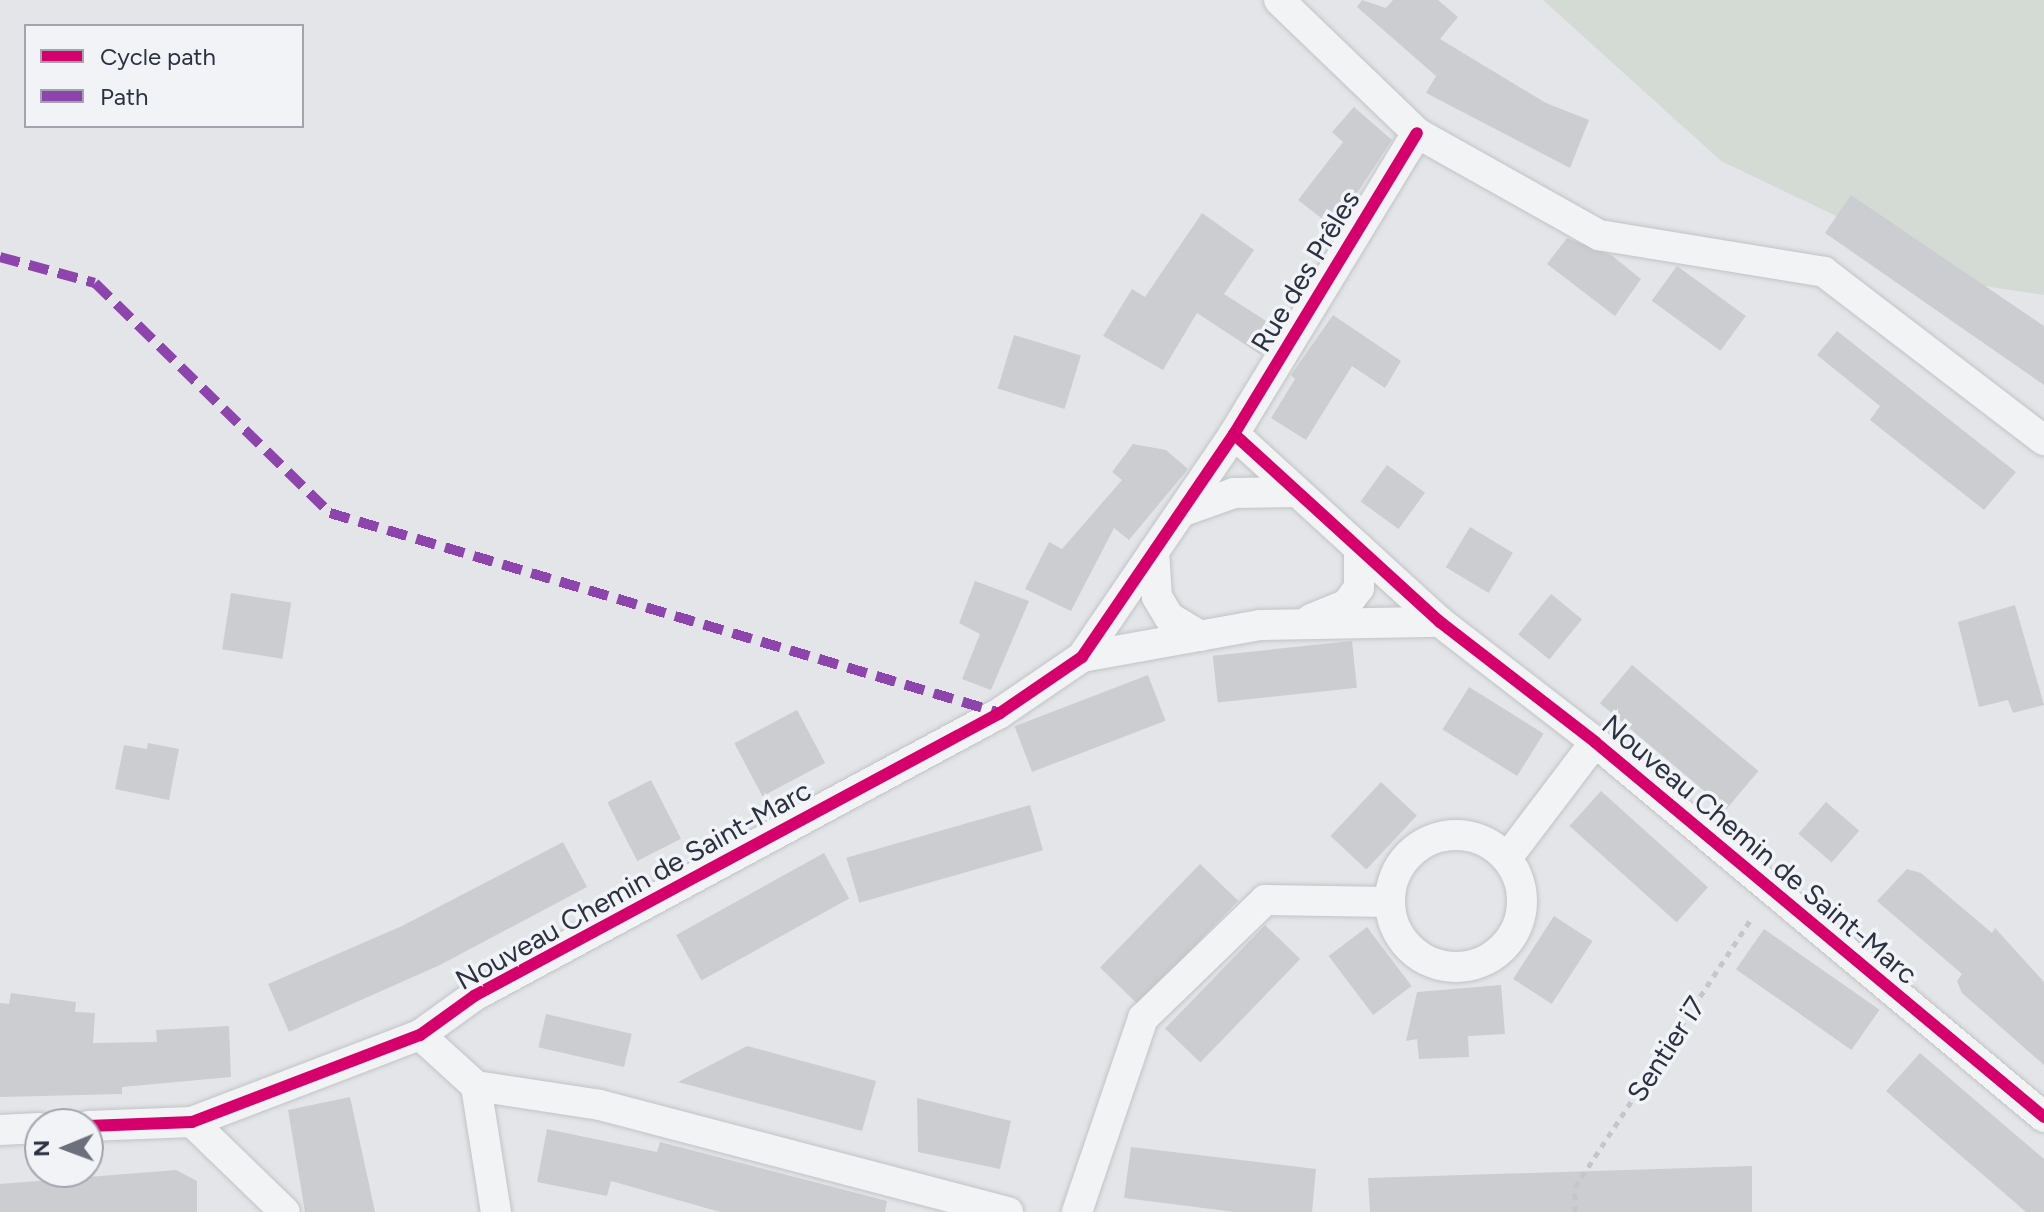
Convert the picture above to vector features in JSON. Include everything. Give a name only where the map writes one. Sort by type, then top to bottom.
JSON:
[{"type":"street","points":[[1279,0],[1417,133],[1599,235],[1824,272],[2044,440]]},
{"type":"street","name":"Rue des Prêles","points":[[1181,512],[1234,434],[1417,133]]},
{"type":"street","points":[[1234,434],[1359,548],[1359,588],[1346,605],[1298,624]]},
{"type":"street","points":[[1082,657],[1181,512],[1234,493],[1297,492]]},
{"type":"street","name":"Nouveau Chemin de Saint-Marc","points":[[1359,548],[1440,622],[1595,742],[2044,1117]]},
{"type":"street","points":[[1154,551],[1157,597],[1169,617],[1201,636]]},
{"type":"street","points":[[1082,657],[1201,636],[1298,624],[1440,622]]},
{"type":"street","name":"Nouveau Chemin de Saint-Marc","points":[[104,1125],[192,1122],[420,1035],[474,996],[1000,713],[1082,657]]},
{"type":"street","points":[[1507,858],[1595,742]]},
{"type":"street","points":[[1455,834],[1484,840],[1507,858],[1521,885],[1521,915],[1509,942],[1486,961],[1457,968],[1428,962],[1404,943],[1389,902],[1403,860],[1426,841],[1455,834]]},
{"type":"street","points":[[1077,1212],[1143,1018],[1265,900],[1389,902]]},
{"type":"street","points":[[420,1035],[476,1086],[600,1105],[1008,1212]]},
{"type":"street","points":[[476,1086],[496,1212]]},
{"type":"street","points":[[192,1122],[285,1212]]},
{"type":"street","points":[[0,1130],[24,1129]]},
{"type":"shaded area","points":[[1543,0],[2044,0],[2044,295],[1983,286],[1721,161]]},
{"type":"building","points":[[1362,0],[1386,8],[1393,0],[1438,0],[1458,17],[1440,39],[1546,103],[1589,120],[1570,168],[1426,93],[1436,76],[1357,7]]},
{"type":"building","points":[[1354,107],[1392,140],[1334,228],[1298,200],[1343,142],[1332,132]]},
{"type":"building","points":[[1851,195],[2044,326],[2044,385],[1825,233]]},
{"type":"building","points":[[1202,213],[1254,250],[1224,294],[1277,328],[1261,355],[1197,313],[1163,370],[1103,336],[1132,289],[1145,297]]},
{"type":"building","points":[[1567,238],[1611,255],[1641,279],[1615,316],[1547,264]]},
{"type":"building","points":[[1677,266],[1746,316],[1720,351],[1652,301]]},
{"type":"building","points":[[1333,315],[1401,361],[1385,388],[1352,366],[1306,440],[1271,418],[1295,379],[1291,375]]},
{"type":"building","points":[[1837,331],[2016,472],[1984,510],[1870,420],[1880,406],[1817,355]]},
{"type":"building","points":[[1014,335],[1081,355],[1065,409],[998,389]]},
{"type":"building","points":[[1133,444],[1166,450],[1188,469],[1129,540],[1114,528],[1071,611],[1025,589],[1049,542],[1062,549],[1122,480],[1112,472]]},
{"type":"building","points":[[1387,465],[1425,493],[1399,529],[1361,501]]},
{"type":"building","points":[[1470,527],[1513,553],[1489,593],[1446,567]]},
{"type":"building","points":[[975,581],[1029,601],[991,690],[962,679],[980,634],[959,623]]},
{"type":"building","points":[[231,593],[291,603],[282,659],[222,649]]},
{"type":"building","points":[[1551,594],[1582,619],[1549,660],[1518,634]]},
{"type":"building","points":[[2015,605],[2044,705],[2013,713],[2008,700],[1979,707],[1958,622]]},
{"type":"building","points":[[1352,641],[1357,688],[1218,702],[1213,656]]},
{"type":"building","points":[[1632,665],[1758,771],[1726,809],[1600,703]]},
{"type":"building","points":[[1148,675],[1166,721],[1032,772],[1014,726]]},
{"type":"building","points":[[1469,687],[1544,734],[1517,776],[1443,729]]},
{"type":"building","points":[[797,710],[825,763],[762,796],[734,743]]},
{"type":"building","points":[[148,743],[179,749],[169,800],[115,789],[124,745],[147,749]]},
{"type":"building","points":[[651,780],[681,839],[637,861],[607,802]]},
{"type":"building","points":[[1381,782],[1417,815],[1366,870],[1331,836]]},
{"type":"building","points":[[1601,791],[1708,887],[1677,922],[1570,826]]},
{"type":"building","points":[[1826,802],[1859,831],[1832,863],[1798,834]]},
{"type":"building","points":[[1030,805],[1043,850],[859,903],[846,858]]},
{"type":"building","points":[[563,842],[587,887],[440,965],[289,1032],[268,984],[402,926]]},
{"type":"building","points":[[824,853],[849,898],[701,980],[676,935]]},
{"type":"building","points":[[1200,864],[1238,901],[1138,1004],[1100,968]]},
{"type":"building","points":[[1907,869],[1921,873],[1992,933],[1995,928],[2044,982],[2044,1065],[1962,993],[1957,981],[1962,974],[1877,901]]},
{"type":"building","points":[[1554,916],[1593,941],[1552,1004],[1513,979]]},
{"type":"building","points":[[1265,925],[1300,959],[1200,1063],[1165,1029]]},
{"type":"building","points":[[1367,927],[1412,986],[1373,1015],[1329,956]]},
{"type":"building","points":[[1764,929],[1880,1010],[1851,1050],[1736,969]]},
{"type":"building","points":[[1501,985],[1505,1034],[1468,1036],[1469,1057],[1419,1059],[1417,1039],[1406,1041],[1417,992]]},
{"type":"building","points":[[11,993],[76,1002],[75,1012],[95,1013],[93,1043],[157,1042],[156,1030],[229,1026],[231,1077],[122,1087],[122,1094],[0,1097],[0,1003],[9,1004]]},
{"type":"building","points":[[546,1014],[632,1034],[624,1067],[538,1047]]},
{"type":"building","points":[[747,1046],[876,1081],[862,1131],[678,1082]]},
{"type":"building","points":[[1920,1053],[2044,1159],[2044,1212],[2026,1212],[1886,1091]]},
{"type":"building","points":[[350,1097],[375,1212],[305,1212],[288,1110]]},
{"type":"building","points":[[917,1098],[1011,1121],[1000,1169],[918,1152]]},
{"type":"building","points":[[547,1129],[657,1152],[660,1142],[887,1201],[885,1212],[720,1212],[611,1181],[607,1196],[537,1182]]},
{"type":"building","points":[[1131,1147],[1316,1169],[1312,1212],[1235,1212],[1124,1198]]},
{"type":"building","points":[[1752,1166],[1752,1212],[1370,1212],[1368,1178]]},
{"type":"building","points":[[176,1170],[197,1181],[197,1212],[0,1212],[0,1184],[24,1182],[24,1188],[104,1188],[104,1176]]},
{"type":"marked path","points":[[0,257],[95,283],[330,513],[1000,713]]},
{"type":"cycle path","points":[[104,1125],[192,1122],[420,1035],[474,996],[1000,713],[1082,657],[1234,434],[1417,133]]},
{"type":"cycle path","points":[[1234,434],[1440,622],[1595,742],[2044,1117]]}]
